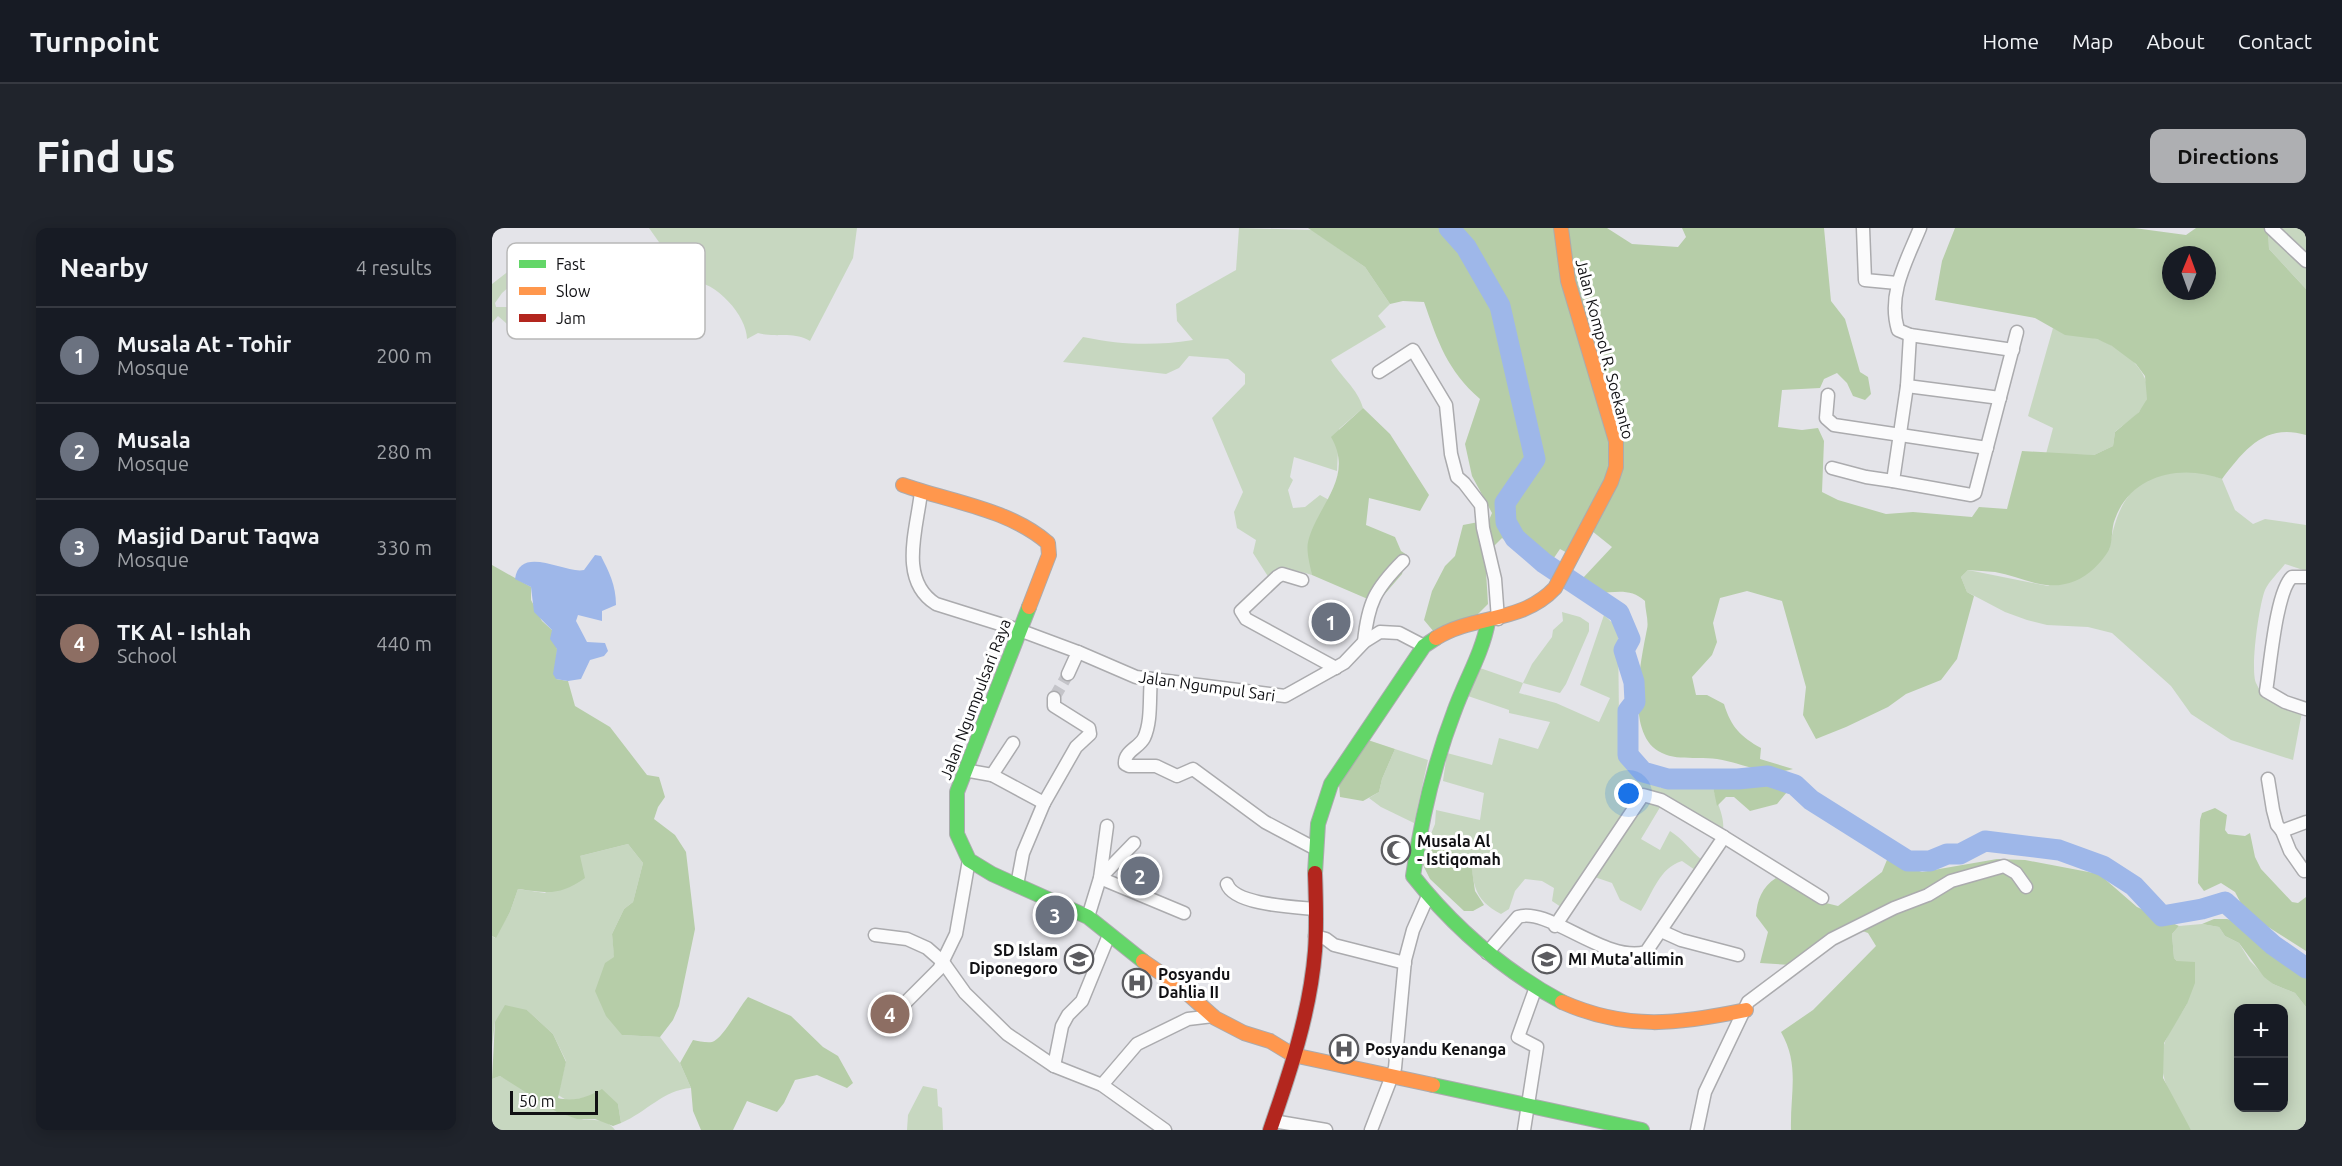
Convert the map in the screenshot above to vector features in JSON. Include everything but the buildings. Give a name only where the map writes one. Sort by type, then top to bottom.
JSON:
[{"type":"street","name":"Jalan Kompol R. Soekanto","points":[[1271,1125],[1305,1016],[1315,936],[1316,849],[1320,814],[1331,784],[1424,646],[1449,630],[1493,620],[1537,604],[1555,588],[1611,482],[1616,467],[1616,441],[1568,281],[1561,228]]},
{"type":"street","points":[[1863,228],[1864,280],[1897,283]]},
{"type":"street","points":[[1920,228],[1897,283],[1897,326],[1900,331],[1910,335],[2013,350]]},
{"type":"street","points":[[2271,228],[2306,261]]},
{"type":"street","points":[[1832,468],[1866,477],[1971,495],[1976,493],[2017,332]]},
{"type":"street","points":[[1893,481],[1907,386],[1910,335]]},
{"type":"street","points":[[1379,372],[1413,351],[1446,405],[1451,454],[1457,477],[1481,505],[1483,528],[1495,579],[1493,620],[1454,711],[1441,748],[1412,874],[1428,896],[1519,981],[1592,1015],[1625,1022],[1656,1022],[1746,1010]]},
{"type":"street","points":[[1907,386],[2000,398]]},
{"type":"street","points":[[1828,395],[1826,418],[1830,423],[1987,448]]},
{"type":"street","name":"Jalan Ngumpulsari Raya","points":[[903,485],[1019,525],[1039,534],[1048,543],[1049,555],[1042,577],[1018,630],[998,689],[964,770],[955,813],[957,834],[969,860]]},
{"type":"street","name":"Jalan Ngumpul Sari","points":[[921,492],[912,568],[915,581],[927,599],[1078,652],[1119,672],[1151,679],[1285,696],[1336,668],[1364,642],[1380,632],[1388,630],[1399,633],[1424,646]]},
{"type":"street","points":[[1364,642],[1367,614],[1377,588],[1403,561]]},
{"type":"street","points":[[1302,580],[1282,574],[1276,576],[1241,611],[1246,619],[1336,668]]},
{"type":"street","points":[[2306,577],[2292,577],[2286,586],[2278,612],[2266,691],[2285,702],[2306,708]]},
{"type":"street","points":[[1068,674],[1078,652]]},
{"type":"street","points":[[1151,679],[1147,729],[1143,740],[1127,754],[1125,764],[1156,766],[1177,776],[1193,769],[1265,822],[1316,849]]},
{"type":"street","points":[[1017,885],[1023,853],[1044,803],[1073,752],[1090,731],[1054,706],[1054,698]]},
{"type":"street","points":[[992,776],[1013,743]]},
{"type":"street","points":[[964,770],[992,776],[1044,803]]},
{"type":"street","points":[[2268,779],[2272,810],[2277,825],[2283,831],[2290,851],[2304,871]]},
{"type":"street","points":[[1556,926],[1643,795],[1661,800],[1822,897]]},
{"type":"street","points":[[2283,831],[2306,822]]},
{"type":"street","points":[[1088,917],[1100,878],[1107,826]]},
{"type":"street","points":[[1487,953],[1518,917],[1534,915],[1606,948],[1632,954],[1646,952],[1724,837]]},
{"type":"street","points":[[1100,878],[1134,843]]},
{"type":"street","points":[[969,860],[977,867],[1088,917],[1178,985],[1213,1016],[1244,1033],[1270,1041],[1293,1055],[1642,1130]]},
{"type":"street","points":[[903,1005],[939,969],[956,934],[969,860]]},
{"type":"street","points":[[1697,1130],[1706,1092],[1748,1002],[1832,939],[1894,908],[1928,895],[1951,881],[2004,866],[2016,873],[2026,887]]},
{"type":"street","points":[[1100,878],[1184,913]]},
{"type":"street","points":[[1227,884],[1236,895],[1275,905],[1315,909]]},
{"type":"street","points":[[1371,1130],[1398,1050],[1405,963],[1413,930],[1428,896]]},
{"type":"street","points":[[1661,931],[1681,940],[1738,954]]},
{"type":"street","points":[[875,935],[907,939],[927,948],[943,962],[965,993],[1007,1034],[1054,1066],[1102,1085],[1166,1130]]},
{"type":"street","points":[[1054,1066],[1062,1026],[1068,1015],[1082,1000],[1109,935]]},
{"type":"street","points":[[1315,936],[1339,947],[1405,963]]},
{"type":"street","points":[[1524,1130],[1537,1047],[1518,1037],[1536,987]]},
{"type":"street","points":[[1102,1085],[1137,1044],[1188,1019],[1213,1016]]},
{"type":"street","points":[[1271,1125],[1326,1130]]},
{"type":"green space","points":[[649,228],[857,228],[853,258],[810,341],[792,335],[758,333],[747,339],[746,330],[736,311],[720,293],[705,285],[705,243],[660,243]]},
{"type":"green space","points":[[1239,228],[1312,230],[1365,267],[1390,304],[1378,316],[1386,327],[1331,360],[1361,401],[1363,408],[1339,429],[1337,471],[1294,457],[1290,477],[1293,480],[1288,490],[1293,508],[1305,507],[1320,495],[1329,500],[1308,543],[1312,575],[1284,570],[1269,578],[1253,553],[1256,540],[1237,528],[1234,512],[1243,492],[1212,418],[1245,384],[1245,374],[1228,359],[1189,356],[1179,368],[1166,374],[1063,362],[1083,337],[1138,344],[1193,340],[1177,321],[1176,304],[1236,270]]},
{"type":"green space","points":[[1308,228],[1607,228],[1632,244],[1678,247],[1686,237],[1682,228],[1824,228],[1831,301],[1845,319],[1860,372],[1868,377],[1871,394],[1865,400],[1853,396],[1847,383],[1837,373],[1824,379],[1820,388],[1782,390],[1778,427],[1802,430],[1818,428],[1824,441],[1822,492],[1838,500],[1886,514],[1913,512],[1972,517],[1979,507],[2007,509],[2022,451],[2094,455],[2113,446],[2115,432],[2139,412],[2147,399],[2145,376],[2136,364],[2112,346],[2097,339],[2065,335],[2035,318],[1935,300],[1942,261],[1955,228],[2134,228],[2186,235],[2196,228],[2268,228],[2269,249],[2306,289],[2306,435],[2292,432],[2279,433],[2257,441],[2222,479],[2207,475],[2175,473],[2145,483],[2123,504],[2114,523],[2106,555],[2090,572],[2075,581],[2044,585],[1995,572],[1968,570],[1961,577],[1967,592],[1974,596],[1957,659],[1941,680],[1906,694],[1888,707],[1816,739],[1803,715],[1806,687],[1782,601],[1747,591],[1720,598],[1713,623],[1717,642],[1712,655],[1692,677],[1696,695],[1707,695],[1724,704],[1730,719],[1738,730],[1761,748],[1760,759],[1793,769],[1764,770],[1717,759],[1675,757],[1662,753],[1650,744],[1643,731],[1638,696],[1647,626],[1645,601],[1629,592],[1598,593],[1582,579],[1612,547],[1592,531],[1571,555],[1560,549],[1543,574],[1502,538],[1485,555],[1488,604],[1459,633],[1434,632],[1424,620],[1432,591],[1445,566],[1455,556],[1463,525],[1489,520],[1492,513],[1472,476],[1465,444],[1480,399],[1451,366],[1439,343],[1424,302],[1403,301],[1390,304],[1365,267]]},
{"type":"green space","points":[[2268,228],[2306,228],[2306,289],[2269,249]]},
{"type":"green space","points":[[507,272],[507,289],[495,303],[496,307],[507,307],[507,324],[498,316],[492,323],[492,284]]},
{"type":"green space","points":[[2053,328],[2097,339],[2116,348],[2133,362],[2145,379],[2148,389],[2147,399],[2142,409],[2115,432],[2113,446],[2094,455],[2046,454],[2053,428],[2028,416]]},
{"type":"green space","points":[[1363,408],[1390,434],[1429,495],[1420,511],[1369,498],[1366,525],[1395,537],[1401,551],[1407,555],[1402,574],[1377,603],[1312,575],[1308,558],[1308,542],[1337,478],[1339,466],[1337,452],[1331,437]]},
{"type":"green space","points":[[2185,471],[2204,472],[2222,479],[2235,510],[2253,524],[2265,519],[2306,525],[2306,571],[2285,564],[2265,590],[2260,609],[2254,665],[2256,683],[2264,695],[2288,708],[2302,712],[2293,760],[2231,740],[2191,714],[2171,686],[2112,633],[2088,627],[2047,625],[2005,612],[1967,592],[1961,577],[1968,570],[2048,586],[2109,550],[2120,510],[2125,500],[2139,485],[2157,476]]},
{"type":"green space","points":[[492,565],[531,587],[531,600],[542,621],[552,630],[557,649],[556,679],[568,681],[575,706],[610,727],[647,775],[659,777],[665,797],[654,819],[675,835],[686,852],[695,929],[679,1006],[673,1020],[660,1037],[622,1035],[606,1016],[595,991],[605,963],[614,957],[612,934],[624,909],[633,902],[643,863],[628,844],[580,856],[585,878],[568,888],[553,892],[518,889],[510,912],[496,938],[492,936]]},
{"type":"green space","points":[[1562,612],[1580,617],[1589,623],[1589,631],[1560,693],[1523,683],[1532,664],[1552,637],[1553,630],[1563,621]]},
{"type":"green space","points":[[1604,615],[1618,628],[1619,719],[1626,764],[1661,788],[1713,787],[1722,814],[1723,830],[1662,804],[1641,839],[1660,850],[1670,831],[1702,860],[1695,870],[1682,861],[1668,869],[1657,882],[1641,911],[1620,900],[1612,883],[1583,873],[1561,907],[1552,901],[1554,888],[1542,881],[1525,879],[1515,891],[1509,909],[1501,914],[1485,903],[1476,890],[1470,856],[1426,846],[1435,824],[1436,810],[1480,820],[1484,793],[1443,781],[1447,753],[1492,765],[1499,738],[1538,749],[1550,722],[1509,713],[1509,710],[1465,695],[1480,668],[1523,683],[1519,693],[1556,703],[1599,722],[1610,698],[1580,685]]},
{"type":"green space","points":[[1368,740],[1395,749],[1379,792],[1363,801],[1340,797],[1339,785]]},
{"type":"green space","points":[[1395,749],[1428,760],[1414,823],[1381,807],[1369,798],[1379,792]]},
{"type":"green space","points":[[1721,784],[1761,784],[1787,792],[1777,804],[1750,811],[1734,797],[1726,797],[1717,806],[1713,787]]},
{"type":"green space","points":[[2215,808],[2227,815],[2225,830],[2228,834],[2245,836],[2250,833],[2255,857],[2261,869],[2292,902],[2298,903],[2306,897],[2306,951],[2246,913],[2235,892],[2221,883],[2204,891],[2198,883],[2200,820],[2202,813]]},
{"type":"green space","points":[[628,844],[643,863],[633,902],[624,909],[612,934],[622,1035],[660,1037],[680,1063],[691,1088],[663,1097],[621,1123],[618,1104],[587,1097],[568,1101],[558,1095],[566,1061],[553,1034],[527,1010],[495,1022],[492,1047],[492,936],[495,938],[510,912],[518,889],[545,893],[580,856]]},
{"type":"green space","points":[[1426,846],[1470,856],[1475,891],[1484,905],[1473,911],[1464,911],[1430,879],[1423,865]]},
{"type":"green space","points":[[1889,855],[1906,866],[1922,872],[1997,859],[2025,860],[2099,874],[2137,907],[2179,926],[2172,934],[2174,958],[2177,961],[2195,962],[2195,983],[2187,1004],[2164,1043],[2163,1078],[2191,1130],[1791,1130],[1792,1068],[1787,1044],[1781,1032],[1813,1010],[1876,946],[1868,933],[1848,926],[1792,965],[1760,963],[1768,932],[1756,916],[1759,899],[1767,885],[1776,878],[1814,900],[1838,906],[1882,872]]},
{"type":"green space","points":[[2214,919],[2227,919],[2241,923],[2306,978],[2306,1007],[2295,993],[2273,984],[2264,977],[2239,943],[2225,936],[2219,927],[2202,924]]},
{"type":"green space","points":[[2202,924],[2219,927],[2225,936],[2239,943],[2250,961],[2273,984],[2295,993],[2306,1007],[2306,1130],[2191,1130],[2168,1088],[2162,1065],[2165,1042],[2187,1004],[2178,962],[2174,958],[2172,934],[2179,926]]},
{"type":"green space","points":[[748,997],[791,1016],[823,1047],[838,1056],[853,1083],[847,1088],[817,1075],[795,1080],[777,1112],[747,1101],[733,1130],[701,1130],[693,1111],[691,1088],[680,1063],[693,1040],[712,1042],[716,1040]]},
{"type":"green space","points":[[505,1005],[527,1010],[553,1034],[566,1062],[558,1098],[581,1098],[602,1089],[618,1104],[621,1123],[613,1126],[595,1119],[577,1119],[557,1112],[500,1076],[492,1079],[495,1022]]},
{"type":"green space","points":[[500,1076],[566,1114],[581,1119],[602,1121],[615,1130],[492,1130],[492,1079]]},
{"type":"green space","points":[[923,1086],[937,1089],[938,1106],[942,1108],[943,1130],[907,1130],[908,1115]]},
{"type":"water","points":[[595,555],[601,556],[609,573],[615,591],[616,605],[602,611],[602,621],[578,615],[576,621],[587,642],[605,643],[608,651],[604,656],[590,660],[581,679],[568,681],[556,679],[553,674],[557,649],[550,639],[552,630],[534,612],[531,587],[515,579],[519,569],[525,563],[544,563],[584,570]]},
{"type":"waterway","points":[[1449,228],[1466,247],[1500,306],[1535,459],[1505,503],[1506,522],[1515,538],[1544,563],[1619,613],[1630,639],[1624,650],[1634,682],[1635,702],[1628,711],[1628,755],[1643,772],[1668,779],[1738,779],[1768,776],[1795,785],[1811,800],[1908,861],[1930,861],[1947,854],[1960,854],[1985,841],[2059,850],[2103,866],[2134,886],[2162,916],[2202,909],[2225,902],[2273,945],[2306,968]]},
{"type":"tunnel","points":[[1054,698],[1068,674]]},
{"type":"traffic: fast","points":[[1029,607],[957,792],[957,834],[969,860],[992,874],[1088,917],[1143,961]]},
{"type":"traffic: fast","points":[[1488,622],[1482,645],[1458,701],[1434,772],[1413,876],[1446,914],[1481,947],[1540,990],[1562,1002]]},
{"type":"traffic: fast","points":[[1315,873],[1318,824],[1331,784],[1424,646],[1436,638]]},
{"type":"traffic: fast","points":[[1433,1085],[1642,1130]]},
{"type":"traffic: slow","points":[[1436,638],[1466,625],[1527,608],[1542,600],[1555,588],[1611,482],[1616,467],[1616,441],[1568,281],[1561,228]]},
{"type":"traffic: slow","points":[[903,485],[998,514],[1033,531],[1048,543],[1049,555],[1029,607]]},
{"type":"traffic: slow","points":[[1143,961],[1178,985],[1215,1018],[1244,1033],[1270,1041],[1293,1055],[1433,1085]]},
{"type":"traffic: slow","points":[[1562,1002],[1609,1017],[1653,1022],[1698,1019],[1746,1010]]},
{"type":"traffic: jam","points":[[1270,1130],[1292,1064],[1309,997],[1316,941],[1315,873]]},
{"type":"place","name":"Musala At - Tohir","points":[[1331,622]]},
{"type":"place","name":"Musala Al - Istiqomah","points":[[1396,850]]},
{"type":"place","name":"Musala","points":[[1140,876]]},
{"type":"place","name":"Masjid Darut Taqwa","points":[[1055,915]]},
{"type":"place","name":"SD Islam Diponegoro","points":[[1079,959]]},
{"type":"place","name":"MI Muta'allimin","points":[[1547,959]]},
{"type":"place","name":"Posyandu Dahlia II","points":[[1137,983]]},
{"type":"place","name":"TK Al - Ishlah","points":[[890,1014]]},
{"type":"place","name":"Posyandu Kenanga","points":[[1344,1049]]}]
